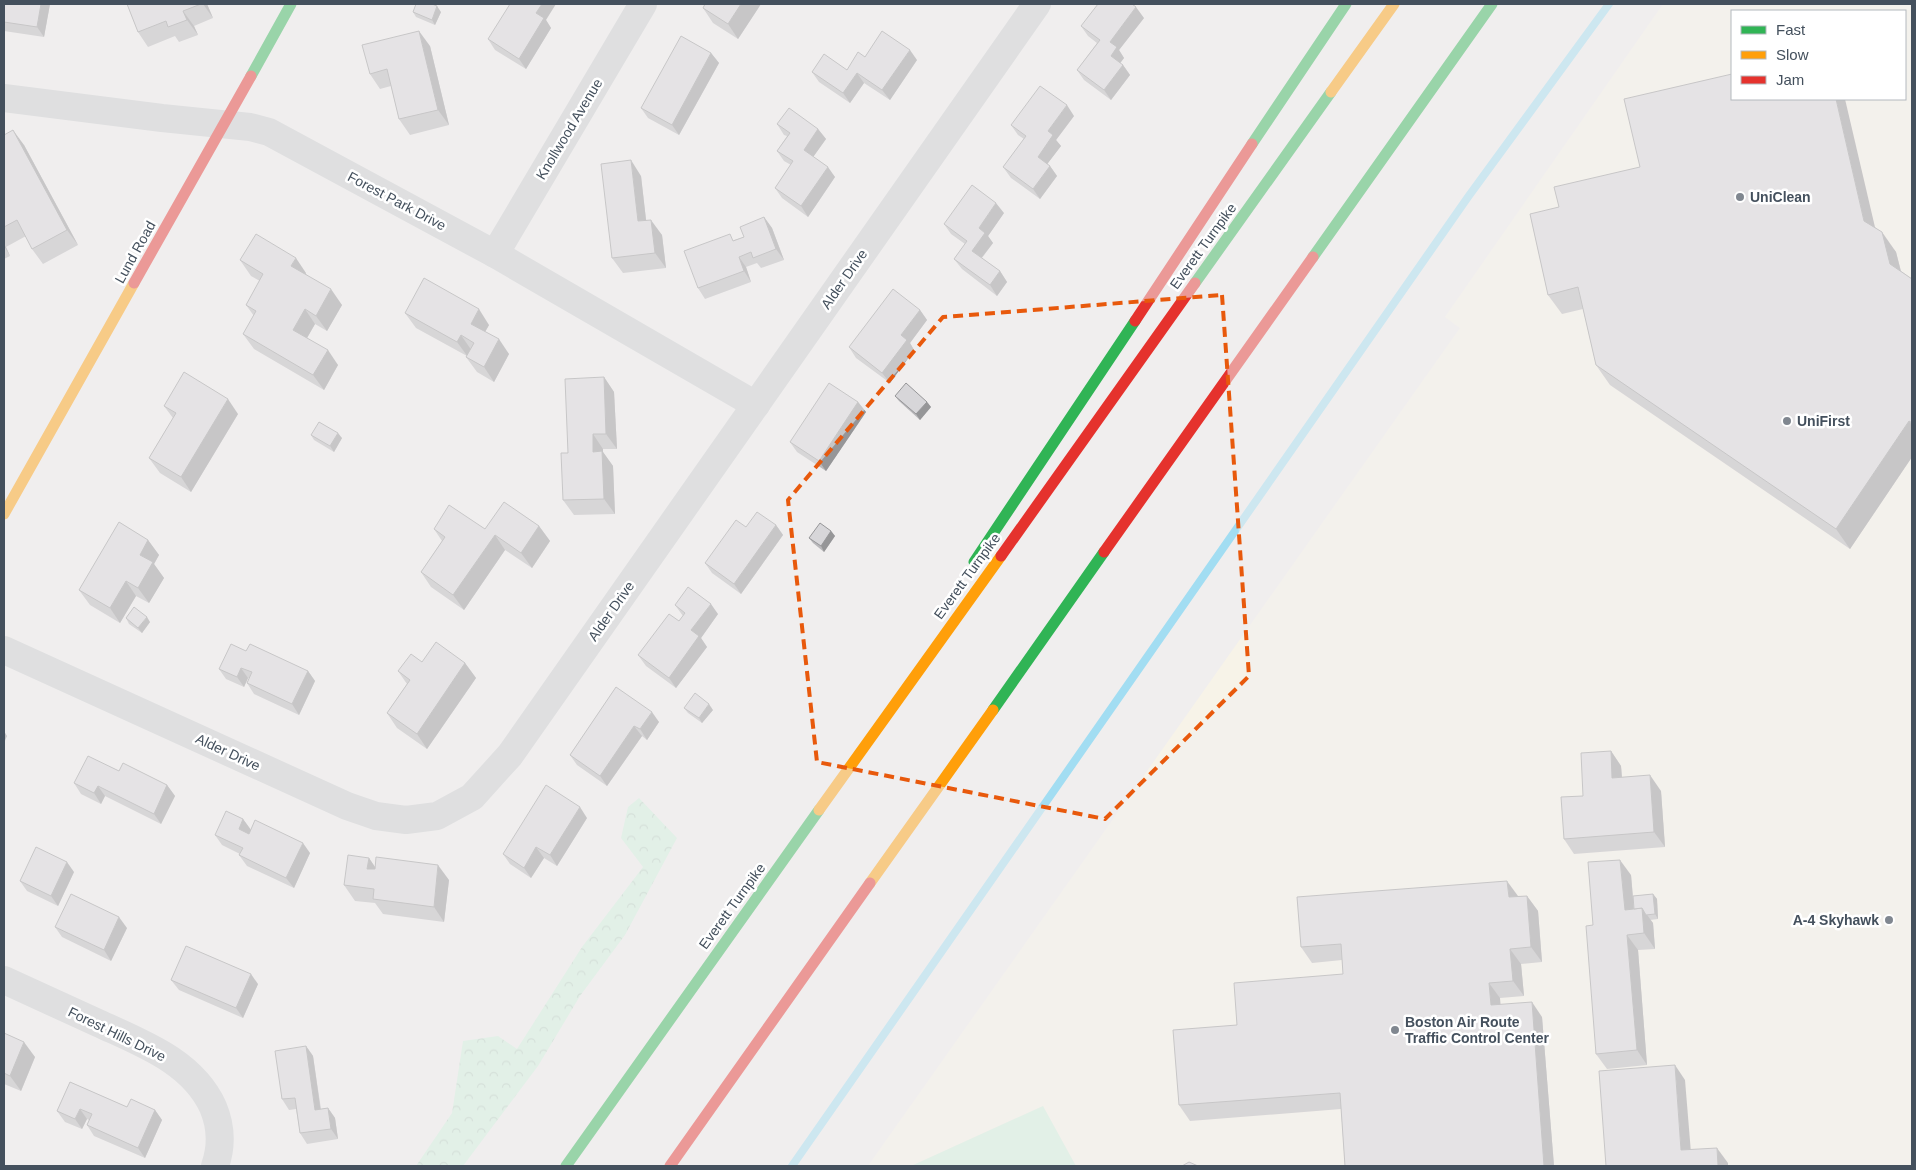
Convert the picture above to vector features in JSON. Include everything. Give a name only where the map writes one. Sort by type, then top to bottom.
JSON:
[{"type":"main road","name":"Lund Road","points":[[4,514],[291,4]]},
{"type":"main road","points":[[966,574],[1346,4]]},
{"type":"main road","name":"Everett Turnpike","points":[[566,1166],[1394,4]]},
{"type":"main road","points":[[670,1166],[1492,4]]},
{"type":"main road","points":[[662,1029],[861,732]]},
{"type":"street","name":"Knollwood Avenue","points":[[495,254],[643,4]]},
{"type":"street","name":"Alder Drive","points":[[4,650],[347,806],[376,816],[406,820],[437,816],[472,797],[510,755],[1037,4]]},
{"type":"street","name":"Forest Park Drive","points":[[4,98],[250,127],[269,132],[495,254],[756,405]]},
{"type":"street","name":"Forest Hills Drive","points":[[4,980],[155,1050],[183,1068],[206,1091],[218,1120],[220,1152],[216,1166]]},
{"type":"highlighted area","points":[[1222,295],[1249,676],[1105,819],[817,762],[788,500],[943,317]]},
{"type":"shaded area","points":[[1663,4],[1912,4],[1912,1166],[868,1166],[1460,328],[1445,317]]},
{"type":"green space","points":[[639,798],[677,838],[625,935],[580,996],[538,1066],[463,1166],[416,1166],[452,1113],[463,1041],[498,1036],[517,1049],[582,947],[643,867],[621,838],[628,807]]},
{"type":"green space","points":[[1043,1106],[1076,1166],[911,1166]]},
{"type":"building","points":[[4,4],[41,4],[37,27],[4,22]]},
{"type":"building","points":[[127,4],[201,4],[183,11],[187,20],[168,27],[166,21],[138,32]]},
{"type":"building","points":[[416,4],[432,4],[437,6],[432,20],[413,12]]},
{"type":"building","points":[[510,4],[542,4],[536,13],[544,18],[519,59],[488,39]]},
{"type":"building","points":[[705,4],[741,4],[728,24],[703,8]]},
{"type":"building","points":[[1098,4],[1132,4],[1136,7],[1110,42],[1117,47],[1111,56],[1123,65],[1104,90],[1077,70],[1100,40],[1081,26]]},
{"type":"building","points":[[419,31],[438,110],[399,119],[387,69],[370,74],[362,45]]},
{"type":"building","points":[[882,31],[910,50],[882,90],[857,73],[843,93],[812,72],[824,54],[847,70],[858,52],[865,57]]},
{"type":"building","points":[[681,36],[711,53],[672,125],[641,108]]},
{"type":"building","points":[[1731,74],[1731,100],[1836,100],[1864,221],[1882,232],[1890,264],[1912,279],[1912,423],[1909,421],[1836,529],[1596,365],[1578,287],[1548,295],[1530,214],[1559,207],[1554,187],[1640,167],[1624,99]]},
{"type":"building","points":[[1040,86],[1067,105],[1048,131],[1053,135],[1038,157],[1050,166],[1033,189],[1003,167],[1026,136],[1011,125]]},
{"type":"building","points":[[789,108],[818,129],[804,150],[828,167],[801,206],[775,188],[793,161],[777,151],[790,133],[777,124]]},
{"type":"building","points":[[13,130],[67,230],[32,249],[17,220],[4,227],[4,135]]},
{"type":"building","points":[[631,160],[638,221],[651,220],[655,253],[612,258],[601,164]]},
{"type":"building","points":[[972,185],[996,203],[979,228],[985,233],[972,251],[1000,271],[990,285],[954,259],[967,241],[944,224]]},
{"type":"building","points":[[764,217],[776,249],[753,258],[751,252],[739,257],[744,271],[698,288],[684,251],[730,234],[733,241],[744,237],[740,227]]},
{"type":"building","points":[[256,234],[296,258],[291,266],[331,289],[316,316],[305,309],[293,330],[328,350],[313,375],[243,334],[256,311],[246,305],[263,274],[240,260]]},
{"type":"building","points":[[424,278],[479,309],[471,324],[499,339],[484,367],[466,357],[474,343],[461,335],[457,342],[405,313]]},
{"type":"building","points":[[893,289],[920,310],[901,335],[907,340],[882,373],[849,347]]},
{"type":"building","points":[[184,372],[228,399],[181,477],[149,458],[176,413],[164,406]]},
{"type":"building","points":[[604,377],[606,434],[593,434],[593,452],[602,451],[604,499],[563,500],[561,453],[568,453],[565,379]]},
{"type":"building","points":[[829,383],[858,402],[819,461],[790,442]]},
{"type":"building","points":[[906,383],[927,402],[916,414],[895,396]]},
{"type":"building","points":[[319,422],[338,433],[330,446],[311,435]]},
{"type":"building","points":[[504,502],[539,526],[521,553],[495,535],[453,595],[421,572],[445,537],[434,529],[449,505],[485,529]]},
{"type":"building","points":[[757,512],[776,525],[734,584],[705,563],[736,520],[746,527]]},
{"type":"building","points":[[119,522],[148,540],[140,555],[153,562],[138,588],[126,581],[110,608],[79,590]]},
{"type":"building","points":[[820,523],[831,531],[821,546],[809,538]]},
{"type":"building","points":[[688,587],[711,604],[691,630],[699,636],[669,678],[638,655],[669,614],[679,621],[685,613],[675,605]]},
{"type":"building","points":[[134,607],[147,617],[138,628],[126,618]]},
{"type":"building","points":[[436,642],[465,663],[417,734],[387,713],[410,680],[398,671],[411,654],[422,662]]},
{"type":"building","points":[[231,644],[246,651],[250,644],[308,671],[292,704],[247,683],[252,672],[241,668],[237,677],[219,669]]},
{"type":"building","points":[[616,687],[652,712],[640,729],[634,726],[600,776],[570,755]]},
{"type":"building","points":[[695,693],[709,704],[699,718],[684,708]]},
{"type":"building","points":[[1611,751],[1612,778],[1650,775],[1654,832],[1564,839],[1561,797],[1583,796],[1581,753]]},
{"type":"building","points":[[88,756],[119,771],[123,763],[167,785],[154,814],[98,786],[94,793],[74,783]]},
{"type":"building","points":[[546,785],[580,807],[550,855],[536,847],[524,868],[503,854]]},
{"type":"building","points":[[226,811],[243,819],[239,829],[249,834],[255,820],[303,843],[286,878],[239,855],[243,848],[215,835]]},
{"type":"building","points":[[36,847],[67,862],[51,896],[20,881]]},
{"type":"building","points":[[348,855],[369,858],[367,869],[375,869],[376,857],[438,865],[434,907],[373,899],[374,889],[344,885]]},
{"type":"building","points":[[1620,860],[1625,910],[1642,908],[1644,933],[1627,935],[1637,1050],[1596,1054],[1586,926],[1593,925],[1588,862]]},
{"type":"building","name":"Boston Air Route Traffic Control Center","points":[[1507,881],[1509,897],[1527,896],[1531,947],[1510,949],[1513,981],[1489,983],[1491,1005],[1532,1002],[1544,1166],[1345,1166],[1340,1093],[1179,1105],[1173,1030],[1237,1025],[1234,983],[1343,974],[1341,944],[1301,947],[1297,897]]},
{"type":"building","points":[[71,894],[119,917],[104,950],[55,927]]},
{"type":"building","points":[[1653,894],[1655,914],[1646,915],[1642,908],[1634,909],[1633,896]]},
{"type":"building","points":[[186,946],[251,974],[236,1008],[171,980]]},
{"type":"building","points":[[4,1033],[24,1042],[10,1076],[4,1073]]},
{"type":"building","points":[[306,1046],[315,1110],[328,1108],[331,1129],[300,1133],[295,1098],[282,1099],[275,1051]]},
{"type":"building","points":[[1675,1065],[1681,1150],[1717,1148],[1718,1166],[1606,1166],[1599,1071]]},
{"type":"building","points":[[70,1082],[127,1107],[131,1099],[155,1110],[138,1148],[87,1125],[92,1114],[80,1109],[75,1119],[57,1111]]},
{"type":"building","points":[[1189,1162],[1198,1166],[1182,1166]]},
{"type":"waterway","points":[[792,1166],[1468,197],[1609,4]]},
{"type":"traffic: fast","points":[[251,76],[291,4]]},
{"type":"traffic: fast","points":[[1252,144],[1346,4]]},
{"type":"traffic: fast","points":[[1313,257],[1492,4]]},
{"type":"traffic: fast","points":[[1195,283],[1331,92]]},
{"type":"traffic: fast","points":[[974,562],[1135,321]]},
{"type":"traffic: fast","points":[[993,710],[1104,552]]},
{"type":"traffic: fast","points":[[566,1166],[819,810]]},
{"type":"traffic: slow","points":[[1331,92],[1394,4]]},
{"type":"traffic: slow","points":[[4,514],[134,283]]},
{"type":"traffic: slow","points":[[819,810],[1001,556]]},
{"type":"traffic: slow","points":[[870,883],[993,710]]},
{"type":"traffic: jam","points":[[134,283],[251,76]]},
{"type":"traffic: jam","points":[[1135,321],[1252,144]]},
{"type":"traffic: jam","points":[[1104,552],[1313,257]]},
{"type":"traffic: jam","points":[[1001,556],[1195,283]]},
{"type":"traffic: jam","points":[[670,1166],[870,883]]},
{"type":"place","name":"UniClean","points":[[1740,197]]},
{"type":"place","name":"UniFirst","points":[[1787,421]]},
{"type":"place","name":"A-4 Skyhawk","points":[[1889,920]]},
{"type":"place","name":"Boston Air Route Traffic Control Center","points":[[1395,1030]]}]
